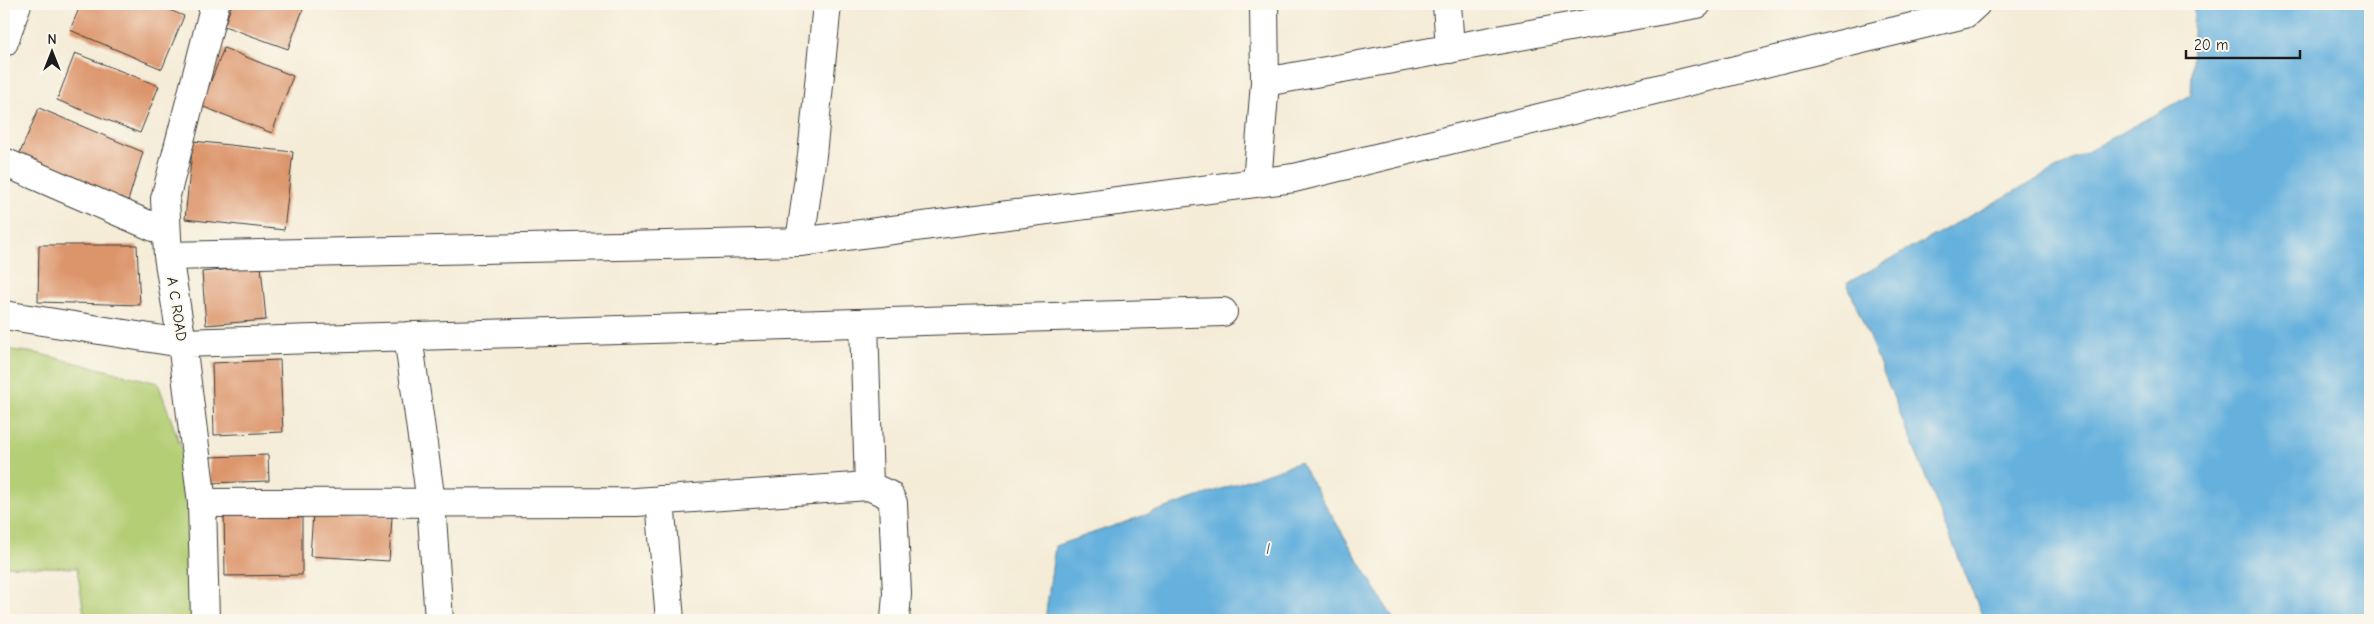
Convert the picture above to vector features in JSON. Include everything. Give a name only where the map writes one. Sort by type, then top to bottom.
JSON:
[{"type":"street","points":[[4,42],[17,4]]},
{"type":"street","name":"A C ROAD","points":[[205,620],[202,503],[182,343],[167,244],[165,199],[215,4]]},
{"type":"street","points":[[800,242],[812,155],[827,4]]},
{"type":"street","points":[[1257,183],[1265,82],[1264,4]]},
{"type":"street","points":[[1448,4],[1450,49]]},
{"type":"street","points":[[1265,82],[1697,4]]},
{"type":"street","points":[[4,162],[167,244],[800,242],[1294,178],[1965,14],[1976,4]]},
{"type":"street","points":[[4,315],[182,343],[1223,312]]},
{"type":"street","points":[[864,323],[869,486]]},
{"type":"street","points":[[408,336],[432,502],[439,620]]},
{"type":"street","points":[[202,503],[660,500],[869,486],[889,494],[893,503],[897,594],[895,620]]},
{"type":"street","points":[[660,500],[670,620]]},
{"type":"green space","points":[[4,349],[36,353],[158,383],[199,498],[193,620],[85,620],[77,568],[4,566]]},
{"type":"water","points":[[2194,4],[2370,4],[2370,620],[1984,620],[1847,283],[2191,95]]},
{"type":"water","name":"l","points":[[1300,462],[1394,620],[1045,620],[1055,546]]},
{"type":"building","points":[[81,4],[155,4],[184,16],[162,69],[70,30]]},
{"type":"building","points":[[232,4],[305,4],[288,49],[224,26]]},
{"type":"building","points":[[224,48],[293,76],[272,133],[201,106]]},
{"type":"building","points":[[75,53],[159,86],[140,133],[57,100]]},
{"type":"building","points":[[39,108],[143,152],[128,201],[19,155]]},
{"type":"building","points":[[193,141],[293,152],[284,230],[185,219]]},
{"type":"building","points":[[39,245],[137,245],[140,305],[38,302]]},
{"type":"building","points":[[261,266],[266,320],[206,325],[202,272]]},
{"type":"building","points":[[280,360],[283,432],[214,435],[212,363]]},
{"type":"building","points":[[268,455],[269,481],[209,483],[209,457]]},
{"type":"building","points":[[224,508],[302,508],[302,575],[225,576]]},
{"type":"building","points":[[313,513],[392,517],[389,561],[310,556]]}]
